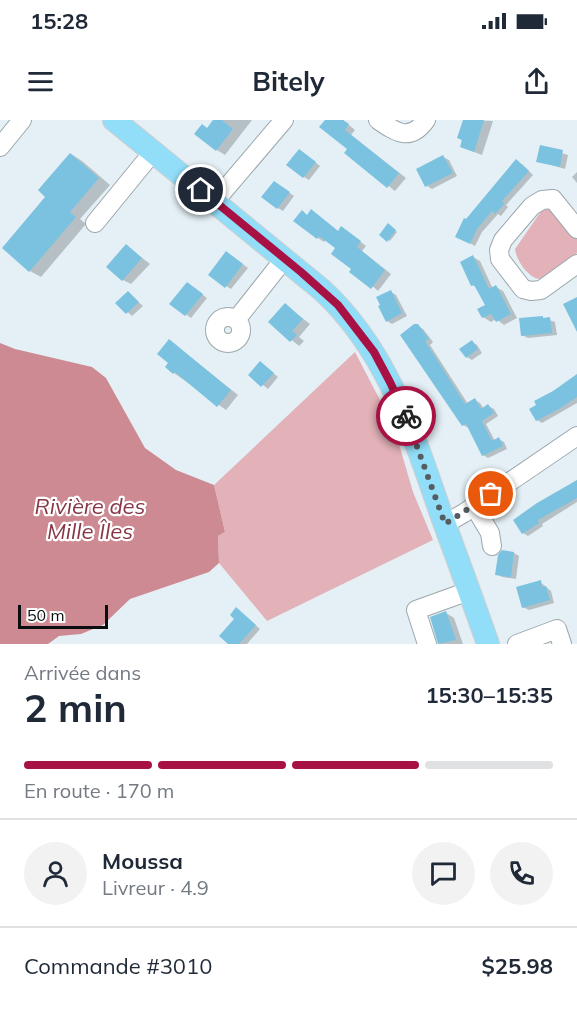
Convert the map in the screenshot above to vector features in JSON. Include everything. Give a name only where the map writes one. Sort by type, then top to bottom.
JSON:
[{"type":"main road","points":[[114,120],[285,258],[338,305],[374,352],[401,405],[487,644]]},
{"type":"street","points":[[215,201],[284,120]]},
{"type":"street","points":[[378,120],[390,129],[405,134],[418,131],[426,120]]},
{"type":"street","points":[[0,147],[16,122]]},
{"type":"street","points":[[95,223],[153,152]]},
{"type":"street","points":[[577,229],[553,199],[542,200],[532,206],[503,240],[499,250],[500,260],[523,289],[531,291],[541,290],[577,264]]},
{"type":"street","points":[[236,320],[285,258]]},
{"type":"street","points":[[445,524],[577,436]]},
{"type":"street","points":[[474,506],[490,533],[492,546]]},
{"type":"street","points":[[427,644],[416,610],[469,591]]},
{"type":"street","points":[[517,644],[557,629],[562,644]]},
{"type":"shaded area","points":[[548,209],[555,212],[577,234],[577,253],[542,279],[528,273],[515,249],[542,210]]},
{"type":"shaded area","points":[[355,352],[394,427],[413,492],[433,540],[267,621],[219,563],[218,536],[225,532],[214,485]]},
{"type":"water","name":"Rivière des Mille Îles","points":[[0,343],[15,349],[92,367],[106,378],[145,448],[176,470],[214,485],[225,532],[218,536],[219,563],[209,572],[130,599],[103,625],[81,634],[59,636],[48,644],[0,644]]},
{"type":"building","points":[[213,120],[222,120],[233,129],[216,151],[194,134],[202,124],[207,128]]},
{"type":"building","points":[[325,120],[343,120],[349,124],[345,130],[399,173],[387,188],[344,153],[347,149],[319,127]]},
{"type":"building","points":[[463,120],[484,120],[474,152],[460,147],[462,140],[457,138]]},
{"type":"building","points":[[540,145],[563,150],[560,167],[536,162]]},
{"type":"building","points":[[299,149],[316,162],[303,178],[286,165]]},
{"type":"building","points":[[70,153],[99,178],[70,212],[76,217],[29,272],[2,248],[45,197],[38,190]]},
{"type":"building","points":[[443,155],[453,173],[425,187],[416,169]]},
{"type":"building","points":[[516,159],[529,171],[502,201],[504,204],[495,214],[492,211],[477,229],[470,244],[455,237],[464,218],[466,219]]},
{"type":"building","points":[[274,181],[290,192],[277,209],[261,197]]},
{"type":"building","points":[[311,209],[338,231],[341,226],[361,241],[357,247],[385,270],[371,289],[349,272],[351,269],[331,254],[335,248],[319,236],[317,239],[293,221],[302,210],[307,215]]},
{"type":"building","points":[[388,223],[396,230],[387,242],[379,235]]},
{"type":"building","points":[[126,244],[142,258],[122,281],[106,267]]},
{"type":"building","points":[[226,251],[243,264],[225,288],[208,275]]},
{"type":"building","points":[[473,255],[489,289],[496,285],[511,314],[496,322],[491,314],[482,318],[477,309],[485,305],[474,285],[471,286],[460,262]]},
{"type":"building","points":[[187,282],[203,294],[185,316],[169,304]]},
{"type":"building","points":[[391,290],[402,313],[386,322],[376,297]]},
{"type":"building","points":[[128,291],[139,302],[126,314],[115,303]]},
{"type":"building","points":[[577,297],[577,332],[563,304]]},
{"type":"building","points":[[285,303],[303,319],[292,331],[297,335],[290,342],[268,322]]},
{"type":"building","points":[[543,316],[543,318],[550,317],[552,333],[521,336],[519,318]]},
{"type":"building","points":[[414,324],[418,324],[429,339],[425,341],[465,404],[475,398],[481,409],[488,404],[494,413],[482,421],[492,441],[499,437],[503,446],[482,456],[466,424],[462,426],[400,335]]},
{"type":"building","points":[[169,339],[231,390],[217,407],[175,372],[173,374],[165,367],[168,363],[157,354]]},
{"type":"building","points":[[472,340],[478,349],[466,358],[459,349]]},
{"type":"building","points":[[260,361],[274,373],[261,387],[248,375]]},
{"type":"building","points":[[577,374],[577,397],[536,421],[529,409],[536,405],[534,401]]},
{"type":"building","points":[[577,480],[577,498],[538,520],[539,523],[522,534],[513,520]]},
{"type":"building","points":[[502,550],[514,552],[511,577],[495,575],[498,555]]},
{"type":"building","points":[[541,580],[542,587],[546,586],[550,600],[522,608],[516,587]]},
{"type":"building","points":[[236,607],[256,625],[239,644],[228,644],[219,636],[234,619],[230,615]]},
{"type":"building","points":[[446,611],[456,640],[438,644],[430,617]]},
{"type":"way so far","points":[[406,416],[445,524],[491,494]]},
{"type":"route","points":[[201,190],[338,305],[374,352],[406,416]]}]
